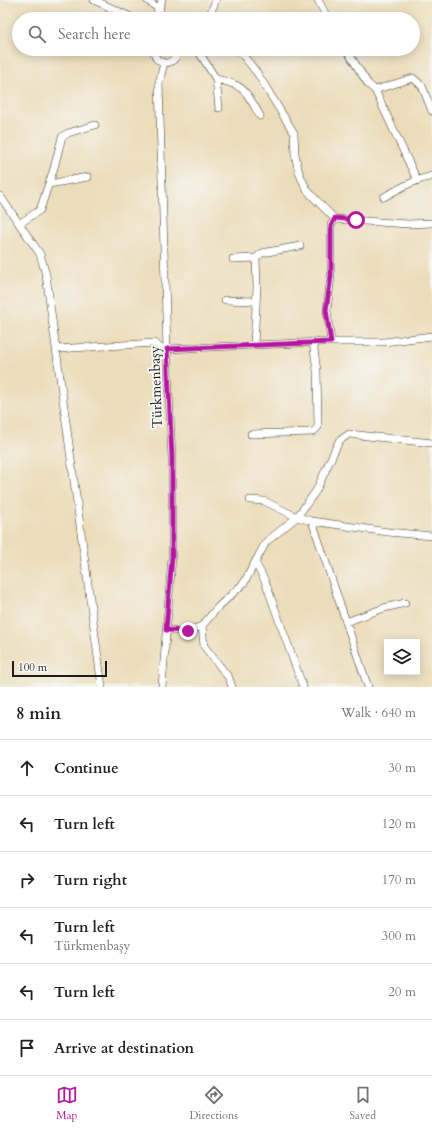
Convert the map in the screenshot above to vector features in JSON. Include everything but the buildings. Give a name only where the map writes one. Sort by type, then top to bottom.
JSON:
[{"type":"street","points":[[94,0],[120,12]]},
{"type":"street","points":[[107,6],[111,0]]},
{"type":"street","points":[[147,0],[160,10],[162,0]]},
{"type":"street","points":[[212,12],[216,0]]},
{"type":"street","points":[[318,0],[324,12]]},
{"type":"street","points":[[155,56],[159,61],[164,63],[170,62],[177,56]]},
{"type":"street","points":[[201,56],[216,79],[219,108]]},
{"type":"street","points":[[244,56],[257,73],[294,133],[295,154],[299,173],[307,190],[335,218],[408,224],[432,223]]},
{"type":"street","points":[[350,56],[368,84],[375,90],[417,180]]},
{"type":"street","name":"Türkmenbaşy","points":[[162,687],[172,557],[172,458],[167,349],[159,83],[164,63]]},
{"type":"street","points":[[375,90],[413,78],[422,86],[432,111]]},
{"type":"street","points":[[216,79],[232,82],[245,90],[260,116]]},
{"type":"street","points":[[19,224],[40,210],[62,138],[68,133],[95,125]]},
{"type":"street","points":[[384,197],[403,186],[432,176]]},
{"type":"street","points":[[49,184],[88,177]]},
{"type":"street","points":[[0,196],[40,254],[46,275],[102,687]]},
{"type":"street","points":[[331,342],[326,310],[331,276],[331,226],[335,218]]},
{"type":"street","points":[[233,259],[256,258],[262,253],[300,246]]},
{"type":"street","points":[[254,346],[257,286],[256,258]]},
{"type":"street","points":[[226,300],[256,301]]},
{"type":"street","points":[[56,349],[155,343],[160,348],[167,349],[313,342],[384,342],[432,336]]},
{"type":"street","points":[[251,434],[312,432],[318,427],[317,371],[313,342]]},
{"type":"street","points":[[166,630],[188,631],[202,626],[218,607],[244,583],[266,542],[296,517],[316,491],[339,441],[348,434],[432,443]]},
{"type":"street","points":[[250,500],[264,501],[296,517],[312,521],[388,532],[432,536]]},
{"type":"street","points":[[312,521],[368,687]]},
{"type":"street","points":[[255,562],[265,581],[303,687]]},
{"type":"street","points":[[346,622],[384,608],[405,603]]},
{"type":"street","points":[[202,626],[204,646],[229,678],[232,687]]},
{"type":"route","points":[[188,631],[166,630],[172,557],[172,458],[167,349],[331,342],[326,310],[331,276],[331,226],[335,218],[356,220]]}]
